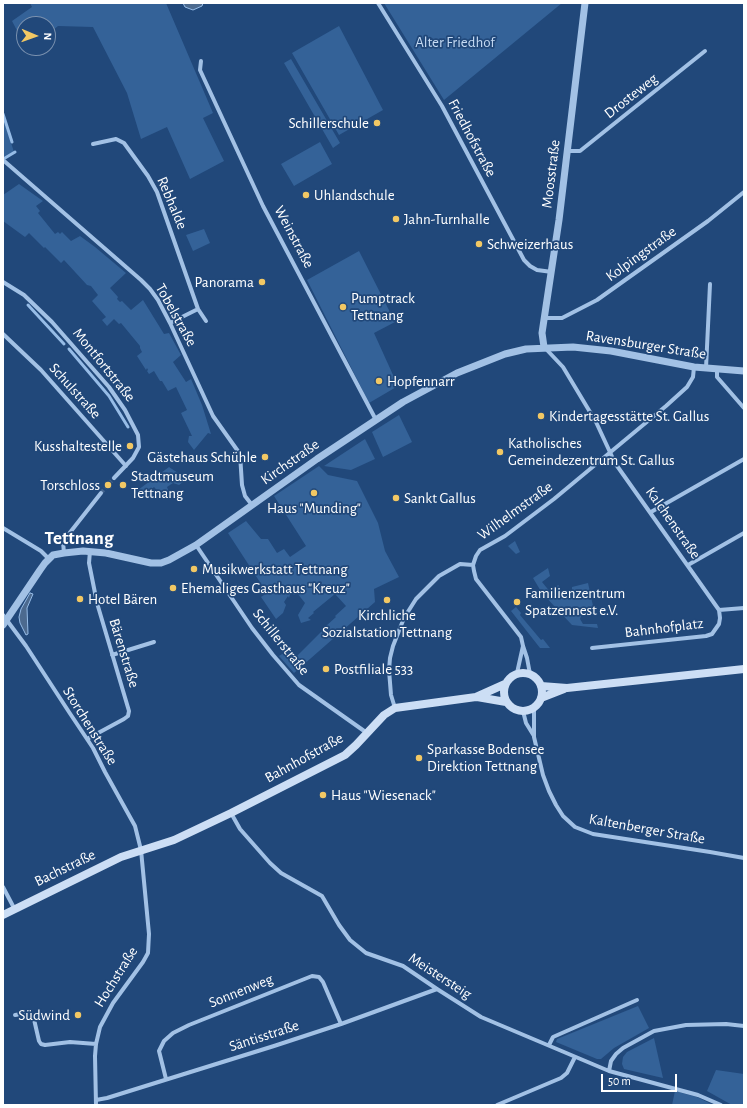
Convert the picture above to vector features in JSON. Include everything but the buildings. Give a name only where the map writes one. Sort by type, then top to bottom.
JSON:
[{"type":"main road","points":[[541,686],[567,688],[744,669]]},
{"type":"main road","name":"Bahnhofstraße","points":[[141,850],[174,840],[345,755],[356,746],[381,718],[395,708],[476,697],[505,684],[517,673]]},
{"type":"main road","points":[[517,673],[530,674],[537,678],[541,686],[541,698]]},
{"type":"main road","points":[[505,684],[504,693],[506,702]]},
{"type":"main road","points":[[522,711],[534,707],[541,698],[567,688]]},
{"type":"main road","name":"Bahnhofstraße","points":[[476,697],[506,702],[513,708],[522,711]]},
{"type":"main road","name":"Bachstraße","points":[[3,914],[121,857],[141,850]]},
{"type":"street","name":"Friedhofstraße","points":[[378,3],[442,106],[524,260],[537,270],[552,272]]},
{"type":"street","name":"Moosstraße","points":[[544,347],[542,333],[552,272],[585,3]]},
{"type":"street","name":"Drosteweg","points":[[567,151],[580,151],[705,51]]},
{"type":"street","name":"Weinstraße","points":[[201,61],[200,70],[260,198],[376,420]]},
{"type":"street","name":"Rebhalde","points":[[93,144],[116,139],[124,143],[148,176],[157,192],[164,210],[198,308],[206,321]]},
{"type":"street","name":"Tobelstraße","points":[[3,160],[141,280],[158,300],[213,416],[240,454],[242,485],[245,496],[252,506]]},
{"type":"street","name":"Kolpingstraße","points":[[544,318],[562,318],[597,300],[708,221],[744,192]]},
{"type":"street","name":"Montfortstraße","points":[[3,282],[24,295],[52,322],[109,387],[125,410],[138,435],[139,443],[136,453],[114,478]]},
{"type":"street","points":[[706,368],[710,284]]},
{"type":"street","points":[[170,323],[198,308]]},
{"type":"street","name":"Schulstraße","points":[[3,334],[41,370],[126,466]]},
{"type":"street","name":"Kirchstraße","points":[[48,559],[64,552],[90,551],[146,563],[166,561],[176,557],[196,545],[376,420],[417,394],[457,373],[486,361],[505,354],[526,349],[544,347]]},
{"type":"street","name":"Ravensburger Straße","points":[[544,347],[573,347],[599,350],[694,367],[744,371]]},
{"type":"street","name":"Kalchenstraße","points":[[544,347],[563,367],[596,422],[616,463],[719,610]]},
{"type":"street","name":"Wilhelmstraße","points":[[473,565],[480,550],[505,536],[611,452],[687,387],[693,377],[694,367]]},
{"type":"street","points":[[717,370],[717,377],[744,408]]},
{"type":"street","points":[[651,512],[744,459]]},
{"type":"street","points":[[64,552],[64,542],[82,515],[101,493]]},
{"type":"street","points":[[3,528],[41,551],[48,559],[4,620]]},
{"type":"street","points":[[688,565],[744,534]]},
{"type":"street","name":"Schillerstraße","points":[[196,545],[252,628],[299,685],[367,733]]},
{"type":"street","name":"Bärenstraße","points":[[87,739],[128,716],[129,711],[97,603],[89,563],[90,551]]},
{"type":"street","points":[[395,708],[391,695],[390,658],[395,639],[404,618],[416,599],[439,576],[460,564],[473,565],[476,579],[516,629],[521,637],[530,674]]},
{"type":"street","points":[[719,610],[744,608]]},
{"type":"street","name":"Bahnhofplatz","points":[[592,648],[706,636],[712,634],[719,624],[719,610]]},
{"type":"street","name":"Storchenstraße","points":[[4,620],[26,646],[87,739],[135,826],[141,850]]},
{"type":"street","points":[[112,655],[154,642]]},
{"type":"street","points":[[517,673],[523,646]]},
{"type":"street","name":"Kaltenberger Straße","points":[[534,707],[534,736],[538,758],[549,791],[563,816],[575,827],[593,834],[744,858]]},
{"type":"street","name":"Kaltenberger Straße","points":[[522,711],[534,736]]},
{"type":"street","name":"Meistersteig","points":[[231,813],[240,830],[270,863],[281,873],[322,896],[339,925],[350,940],[371,955],[403,966],[481,1018],[609,1071],[698,1095],[721,1105]]},
{"type":"street","name":"Hochstraße","points":[[96,1105],[94,1072],[96,1044],[100,1027],[108,1011],[148,953],[149,934],[141,850]]},
{"type":"street","points":[[3,887],[14,908]]},
{"type":"street","name":"Sonnenweg","points":[[166,1079],[158,1051],[164,1041],[173,1033],[189,1025],[312,976],[319,977],[323,982],[341,1024]]},
{"type":"street","name":"Säntisstraße","points":[[96,1100],[107,1098],[341,1024],[437,989]]},
{"type":"street","points":[[549,1045],[553,1037],[637,1000]]},
{"type":"street","points":[[15,1014],[29,1013],[33,1015],[41,1044],[45,1045],[70,1042],[96,1044]]},
{"type":"street","points":[[609,1071],[616,1054],[623,1048],[654,1031],[686,1025],[726,1024],[744,1026]]},
{"type":"street","points":[[497,1105],[561,1078],[567,1073],[575,1057]]},
{"type":"green space","points":[[30,3],[166,3],[213,113],[203,118],[224,161],[190,179],[167,127],[141,139],[127,93],[93,27],[58,26],[56,28],[56,16],[19,16],[32,7]]},
{"type":"green space","name":"Alter Friedhof","points":[[384,3],[562,3],[444,100]]},
{"type":"green space","points":[[16,18],[16,29],[12,21]]},
{"type":"green space","points":[[339,26],[383,110],[339,135],[292,53]]},
{"type":"green space","points":[[291,59],[340,143],[333,148],[284,63]]},
{"type":"green space","points":[[3,118],[14,152],[4,158],[3,157]]},
{"type":"green space","points":[[320,142],[332,164],[294,186],[281,164]]},
{"type":"green space","points":[[19,184],[43,201],[36,206],[40,211],[38,213],[55,234],[58,232],[60,234],[62,232],[71,241],[80,236],[126,273],[110,288],[118,297],[117,299],[120,302],[122,301],[131,310],[143,300],[164,334],[169,333],[181,355],[173,362],[186,382],[191,379],[202,405],[211,434],[208,433],[194,450],[188,442],[189,436],[192,436],[181,413],[187,410],[176,387],[168,391],[154,371],[149,374],[147,368],[146,370],[137,356],[142,352],[140,346],[121,323],[119,324],[114,319],[107,326],[102,320],[106,317],[92,301],[98,295],[91,286],[87,285],[64,260],[61,263],[29,233],[25,237],[3,221],[3,195]]},
{"type":"green space","points":[[204,229],[210,243],[193,251],[186,235]]},
{"type":"green space","points":[[359,251],[395,322],[374,333],[398,386],[369,403],[307,280]]},
{"type":"green space","points":[[399,415],[412,442],[383,457],[372,432]]},
{"type":"green space","points":[[365,439],[375,459],[351,470],[324,466]]},
{"type":"green space","points":[[319,466],[328,475],[357,481],[378,523],[385,551],[399,577],[374,589],[375,602],[294,673],[279,656],[287,651],[295,658],[346,606],[335,594],[313,612],[314,613],[308,618],[311,620],[301,623],[298,615],[305,603],[297,593],[294,595],[291,591],[289,598],[288,596],[284,602],[286,605],[283,613],[276,619],[261,597],[267,593],[228,533],[246,521],[261,539],[268,539],[277,553],[284,549],[290,557],[306,546],[274,496]]},
{"type":"green space","points":[[169,467],[187,479],[179,485],[173,483],[167,487],[169,492],[163,497],[154,487],[143,496],[139,492],[138,493],[138,490]]},
{"type":"green space","points":[[515,541],[520,552],[516,554],[508,546]]},
{"type":"green space","points":[[548,568],[550,576],[542,582],[551,593],[558,585],[561,588],[559,592],[564,597],[572,590],[572,587],[588,583],[595,615],[584,609],[580,619],[583,624],[597,624],[598,628],[572,625],[542,593],[533,578]]},
{"type":"green space","points":[[516,607],[521,613],[520,615],[541,640],[543,639],[550,648],[540,648],[511,611]]},
{"type":"green space","points":[[638,1006],[649,1028],[614,1048],[601,1059],[597,1059],[556,1042],[557,1039]]},
{"type":"green space","points":[[654,1038],[663,1078],[624,1069],[622,1064],[623,1057],[627,1052]]},
{"type":"green space","points":[[716,1070],[744,1074],[744,1105],[732,1105],[707,1091]]},
{"type":"green space","points":[[675,1091],[697,1097],[713,1105],[672,1105]]},
{"type":"shaded area","points":[[183,3],[203,3],[202,6],[193,10],[185,7]]},
{"type":"shaded area","points":[[30,593],[33,594],[27,608],[28,634],[26,635],[20,623],[19,617],[21,609]]},
{"type":"waterway","points":[[3,114],[12,142]]},
{"type":"waterway","points":[[5,158],[15,152]]},
{"type":"waterway","points":[[28,305],[64,344]]},
{"type":"waterway","points":[[69,349],[109,396],[128,427]]},
{"type":"tunnel","points":[[101,493],[114,478]]},
{"type":"place","name":"Schillerschule","points":[[377,123]]},
{"type":"place","name":"Uhlandschule","points":[[306,195]]},
{"type":"place","name":"Jahn-Turnhalle","points":[[396,219]]},
{"type":"place","name":"Schweizerhaus","points":[[479,244]]},
{"type":"place","name":"Panorama","points":[[262,282]]},
{"type":"place","name":"Pumptrack Tettnang","points":[[343,307]]},
{"type":"place","name":"Hopfennarr","points":[[379,381]]},
{"type":"place","name":"Kindertagesstätte St. Gallus","points":[[541,416]]},
{"type":"place","name":"Kusshaltestelle","points":[[130,446]]},
{"type":"place","name":"Katholisches Gemeindezentrum St. Gallus","points":[[500,452]]},
{"type":"place","name":"Gästehaus Schühle","points":[[265,457]]},
{"type":"place","name":"Torschloss","points":[[108,485]]},
{"type":"place","name":"Stadtmuseum Tettnang","points":[[123,485]]},
{"type":"place","name":"Haus \"Munding\"","points":[[314,493]]},
{"type":"place","name":"Sankt Gallus","points":[[396,498]]},
{"type":"place","name":"Musikwerkstatt Tettnang","points":[[194,569]]},
{"type":"place","name":"Ehemaliges Gasthaus \"Kreuz\"","points":[[173,588]]},
{"type":"place","name":"Hotel Bären","points":[[80,599]]},
{"type":"place","name":"Kirchliche Sozialstation Tettnang","points":[[387,600]]},
{"type":"place","name":"Familienzentrum Spatzennest e.V.","points":[[517,602]]},
{"type":"place","name":"Postfiliale 533","points":[[326,669]]},
{"type":"place","name":"Sparkasse Bodensee Direktion Tettnang","points":[[419,758]]},
{"type":"place","name":"Haus \"Wiesenack\"","points":[[323,795]]},
{"type":"place","name":"Südwind","points":[[78,1015]]},
{"type":"district","name":"Tettnang","points":[[79,538]]}]
